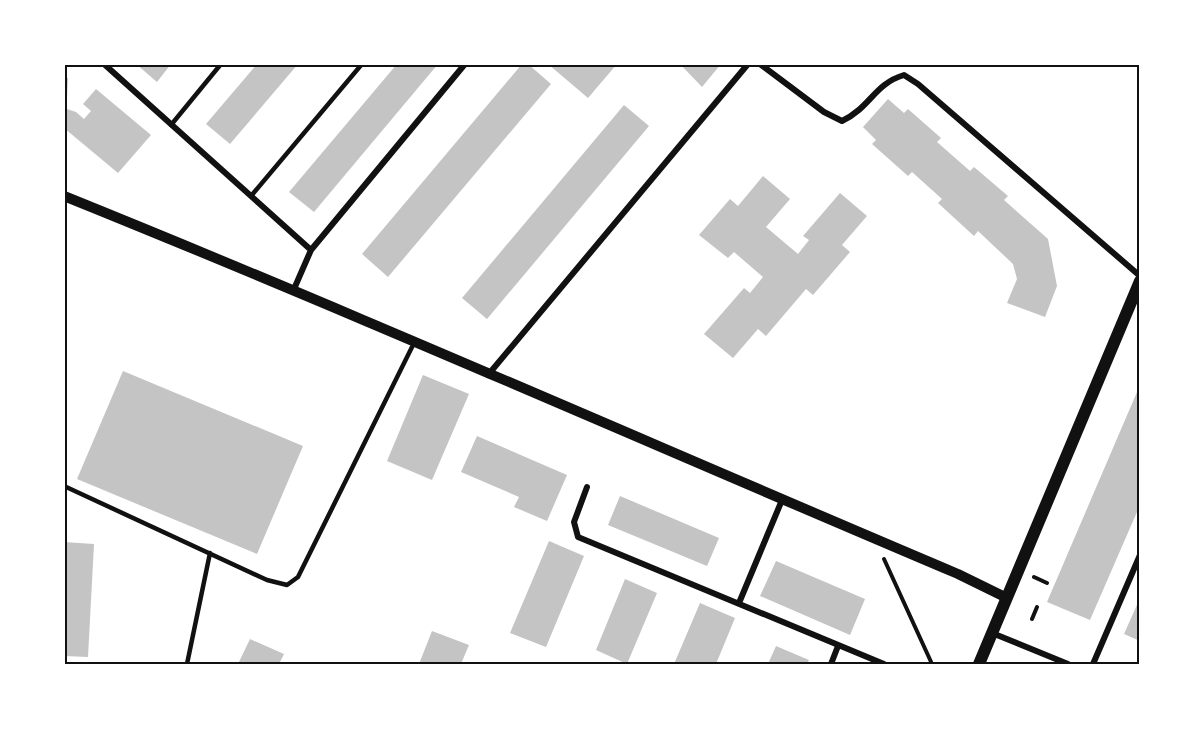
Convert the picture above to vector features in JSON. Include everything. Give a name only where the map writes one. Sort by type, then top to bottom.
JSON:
[{"type":"main road","points":[[979,664],[1140,281]]},
{"type":"street","points":[[104,64],[311,250]]},
{"type":"street","points":[[294,289],[311,250],[465,64]]},
{"type":"street","points":[[488,375],[748,64]]},
{"type":"street","points":[[760,64],[824,112],[842,121],[855,115],[887,80],[904,75],[918,84],[1140,276]]},
{"type":"street","points":[[64,196],[294,289],[414,344],[958,574],[1007,598]]},
{"type":"street","points":[[587,487],[574,522],[578,537],[884,664]]},
{"type":"street","points":[[739,603],[782,500]]},
{"type":"street","points":[[1092,664],[1140,555]]},
{"type":"street","points":[[992,633],[1068,664]]},
{"type":"street","points":[[831,664],[838,646]]},
{"type":"lane","points":[[171,125],[221,64]]},
{"type":"lane","points":[[251,196],[362,64]]},
{"type":"lane","points":[[64,486],[267,580],[287,585],[298,577],[414,344]]},
{"type":"lane","points":[[188,664],[210,553]]},
{"type":"path","points":[[883,557],[932,664]]},
{"type":"path","points":[[1032,577],[1047,583]]},
{"type":"path","points":[[1032,619],[1037,607]]},
{"type":"building","points":[[136,64],[171,64],[157,82]]},
{"type":"building","points":[[257,64],[298,64],[230,144],[206,124]]},
{"type":"building","points":[[397,64],[438,64],[314,212],[289,192]]},
{"type":"building","points":[[522,64],[528,64],[551,84],[388,277],[362,254]]},
{"type":"building","points":[[548,64],[617,64],[588,98]]},
{"type":"building","points":[[680,64],[721,64],[702,87]]},
{"type":"building","points":[[64,78],[68,78],[67,97],[64,97]]},
{"type":"building","points":[[96,89],[151,135],[118,173],[64,128],[64,108],[76,112],[84,119],[91,111],[83,104]]},
{"type":"building","points":[[888,99],[904,113],[908,109],[941,138],[937,142],[970,171],[974,167],[1008,196],[1004,200],[1048,239],[1057,286],[1045,317],[1007,303],[1017,279],[1013,264],[978,231],[974,236],[938,203],[942,199],[912,172],[908,176],[872,144],[876,140],[863,127]]},
{"type":"building","points":[[624,105],[649,126],[487,319],[462,298]]},
{"type":"building","points":[[763,176],[790,199],[766,227],[798,254],[809,240],[803,236],[840,193],[867,216],[842,245],[850,252],[813,295],[806,289],[766,336],[758,329],[733,358],[704,334],[744,288],[750,293],[763,277],[734,252],[728,258],[699,235],[730,199],[738,206]]},
{"type":"building","points":[[123,371],[303,446],[257,554],[77,479]]},
{"type":"building","points":[[423,375],[469,394],[432,480],[387,461]]},
{"type":"building","points":[[1140,385],[1140,505],[1090,620],[1047,602]]},
{"type":"building","points":[[477,436],[567,475],[547,521],[514,507],[519,497],[461,472]]},
{"type":"building","points":[[620,496],[719,538],[707,566],[608,525]]},
{"type":"building","points":[[549,541],[584,556],[546,647],[510,633]]},
{"type":"building","points":[[64,542],[94,544],[88,657],[64,656]]},
{"type":"building","points":[[776,561],[865,599],[850,635],[760,596]]},
{"type":"building","points":[[625,579],[657,593],[627,664],[596,650]]},
{"type":"building","points":[[1140,598],[1140,641],[1124,634]]},
{"type":"building","points":[[700,603],[735,618],[716,664],[674,664]]},
{"type":"building","points":[[432,631],[469,645],[461,664],[419,664]]},
{"type":"building","points":[[250,639],[284,654],[279,664],[238,664]]},
{"type":"building","points":[[776,646],[809,660],[807,664],[768,664]]}]
